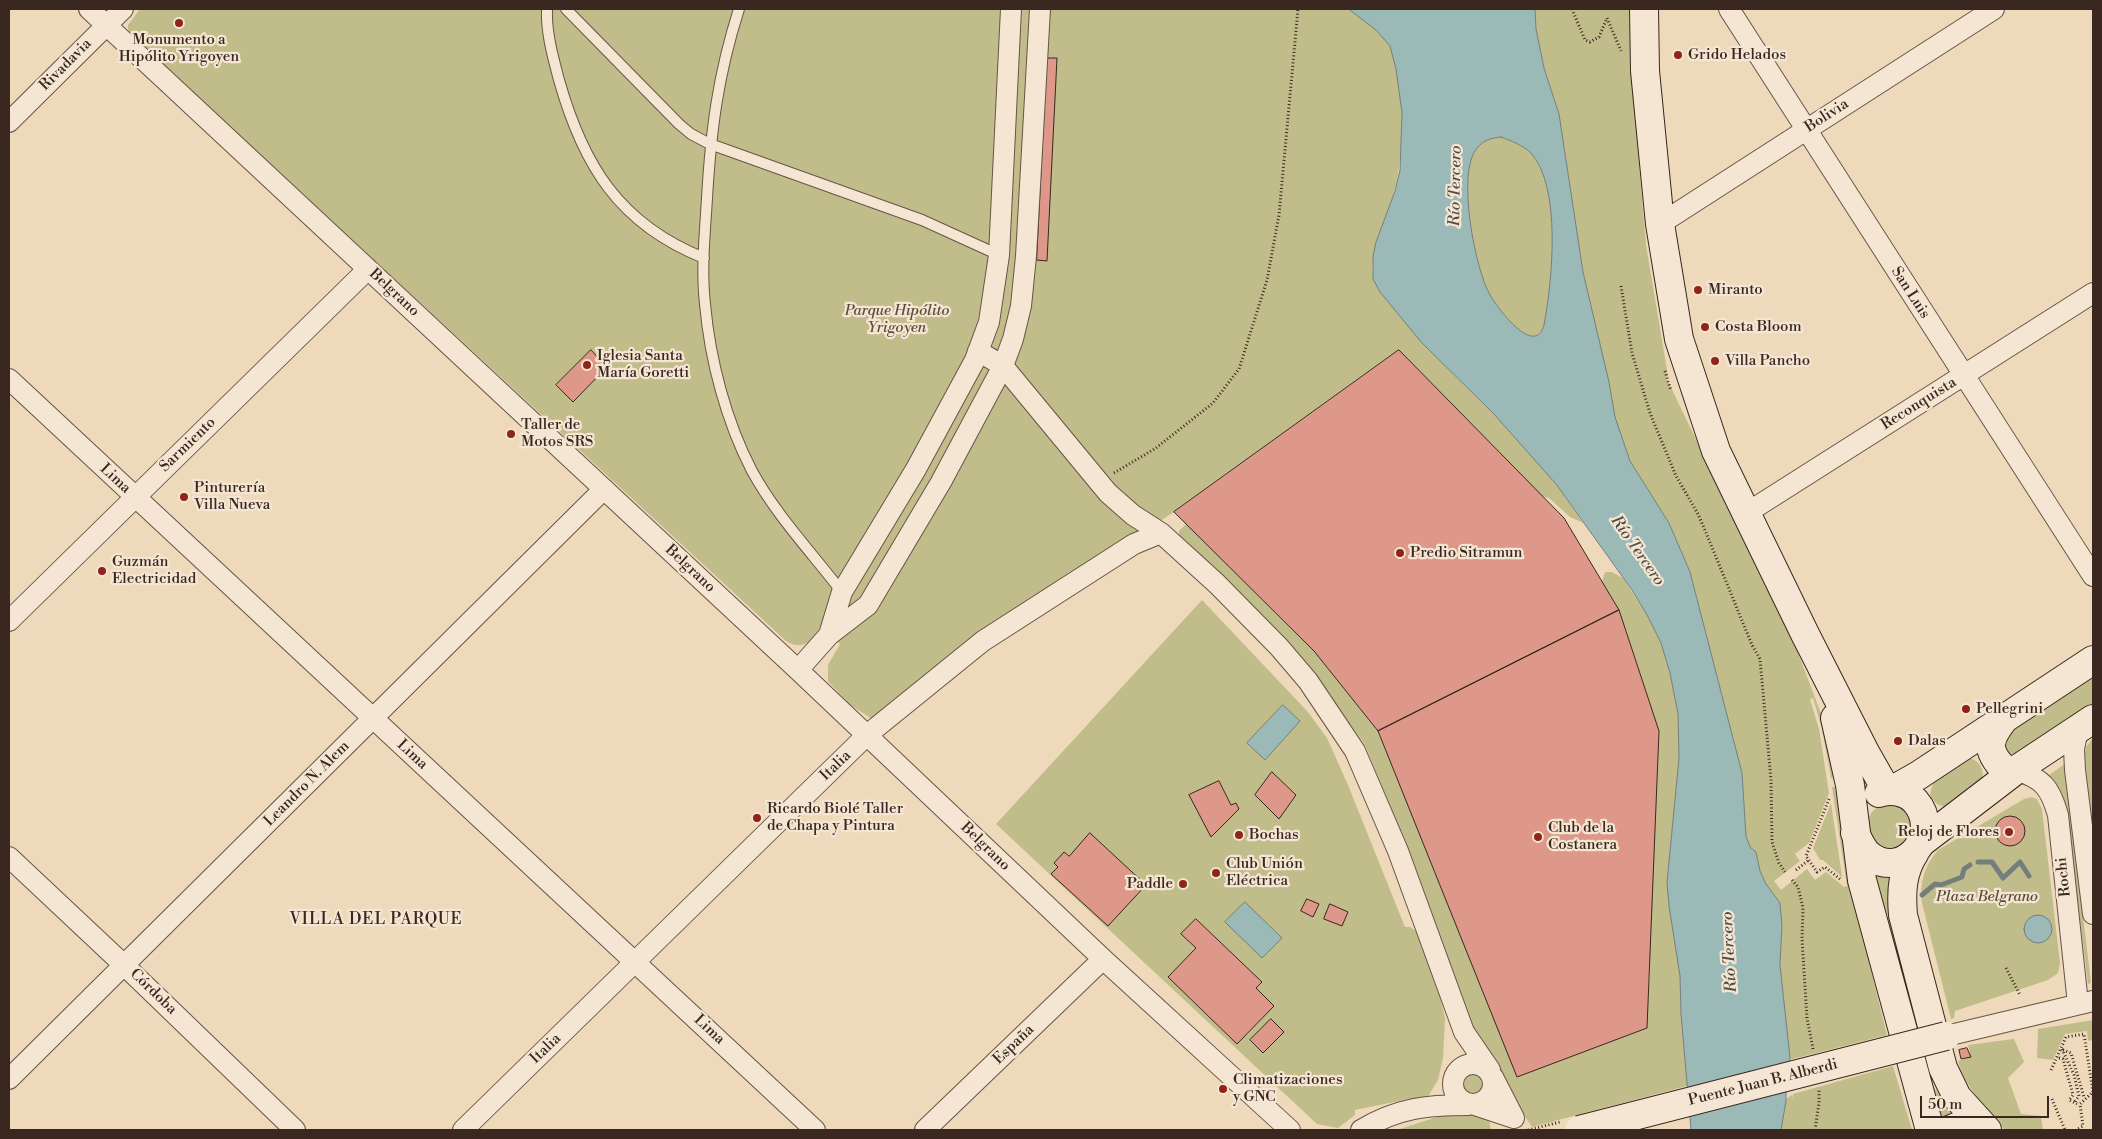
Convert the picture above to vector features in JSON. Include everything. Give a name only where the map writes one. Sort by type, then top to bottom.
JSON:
[{"type":"main road","points":[[1644,9],[1645,71],[1660,224],[1679,339],[1716,451],[1745,514],[1864,751],[1889,791],[1903,793],[1913,799],[1920,808],[1925,825],[1919,847],[1908,863],[1904,875],[1903,915],[1934,1039],[1949,1084],[1957,1097],[1987,1130]]},
{"type":"main road","points":[[1805,634],[1838,727],[1850,785],[1862,880],[1930,1130]]},
{"type":"main road","points":[[2086,724],[2016,770],[1919,847],[1898,861],[1879,861],[1864,851],[1854,826],[1858,810],[1866,800],[1875,794],[1889,791],[1919,775],[2093,660]]},
{"type":"main road","points":[[2004,719],[1995,730],[1990,750],[1993,758],[2005,770],[2016,770]]},
{"type":"main road","name":"Puente Juan B. Alberdi","points":[[1579,1130],[1946,1036]]},
{"type":"main road","points":[[1949,1130],[1963,1124],[1987,1130]]},
{"type":"street","name":"Belgrano","points":[[89,9],[798,670],[1103,960],[1290,1130]]},
{"type":"street","name":"Rivadavia","points":[[9,122],[123,9]]},
{"type":"street","points":[[829,635],[842,592],[916,469],[978,351],[989,322],[999,255],[1011,9]]},
{"type":"street","points":[[798,670],[829,635],[868,605],[941,482],[1003,366],[1020,306],[1026,256],[1040,9]]},
{"type":"street","name":"San Luis","points":[[1729,9],[2093,576]]},
{"type":"street","name":"Bolivia","points":[[1660,224],[1994,9]]},
{"type":"street","name":"Sarmiento","points":[[9,621],[368,269]]},
{"type":"street","name":"Reconquista","points":[[1745,514],[2093,293]]},
{"type":"street","points":[[978,351],[1003,366],[1099,482],[1133,515],[1160,534],[1217,584],[1308,681],[1356,751],[1398,851],[1464,1032],[1492,1073],[1518,1124]]},
{"type":"street","name":"Lima","points":[[9,379],[815,1130]]},
{"type":"street","name":"Leandro N. Alem","points":[[9,1079],[604,489]]},
{"type":"street","name":"Italia","points":[[463,1130],[867,735],[983,641],[1134,544],[1160,534]]},
{"type":"street","name":"Rochi","points":[[2086,724],[2074,749],[2093,914]]},
{"type":"street","name":"Rochi","points":[[2016,770],[2041,780],[2048,790],[2058,815],[2085,1003]]},
{"type":"street","name":"Córdoba","points":[[9,857],[295,1130]]},
{"type":"street","name":"España","points":[[926,1130],[1103,960]]},
{"type":"street","points":[[1946,1036],[2085,1003]]},
{"type":"street","points":[[1428,1105],[1448,1090],[1456,1075],[1463,1051],[1464,1032]]},
{"type":"street","points":[[1456,1075],[1474,1063],[1492,1073]]},
{"type":"street","points":[[1361,1130],[1380,1125],[1402,1112],[1428,1105],[1472,1105],[1491,1095],[1492,1073]]},
{"type":"street","points":[[1456,1075],[1456,1095],[1472,1105],[1518,1124]]},
{"type":"lane","points":[[546,9],[552,51],[567,107],[592,164],[606,188],[646,228],[664,240],[704,258]]},
{"type":"lane","points":[[566,9],[691,134],[710,144],[922,220],[999,255]]},
{"type":"lane","points":[[739,9],[726,48],[718,85],[710,144],[704,258],[704,303],[710,344],[733,427],[753,471],[776,508],[842,592]]},
{"type":"path","points":[[1099,482],[1156,448],[1213,404],[1239,370],[1267,280],[1279,214],[1298,9]]},
{"type":"path","points":[[1621,286],[1632,353],[1650,413],[1676,476],[1698,514],[1752,645],[1760,659],[1772,780],[1772,842],[1785,872]]},
{"type":"path","points":[[1796,870],[1809,860]]},
{"type":"path","points":[[1792,880],[1798,886],[1803,908],[1802,939],[1807,1018],[1814,1052]]},
{"type":"path","points":[[2006,968],[2020,995]]},
{"type":"path","points":[[2051,1070],[2066,1036],[2084,1034],[2093,1092],[2080,1104],[2083,1126],[2076,1130]]},
{"type":"path","points":[[2061,1057],[2080,1096],[2076,1104],[2070,1100],[2075,1096],[2061,1057],[2062,1049],[2071,1053],[2084,1097]]},
{"type":"path","points":[[1815,1130],[1819,1103],[1819,1086]]},
{"type":"path","points":[[2052,1099],[2065,1130]]},
{"type":"green space","name":"Parque Hipólito Yrigoyen","points":[[140,9],[1349,9],[1376,30],[1389,45],[1395,58],[1401,95],[1402,139],[1397,178],[1378,240],[1372,269],[1422,343],[1493,413],[1526,449],[1556,484],[1583,523],[1570,517],[1549,498],[1541,496],[1399,350],[1174,512],[983,634],[872,719],[849,704],[828,681],[828,665],[840,644],[820,627],[811,641],[807,643],[797,645],[786,641],[130,34],[128,25]]},
{"type":"green space","points":[[1535,9],[1629,9],[1631,69],[1646,245],[1668,376],[1666,377],[1796,648],[1822,716],[1833,778],[1831,778],[1822,729],[1813,698],[1810,699],[1819,729],[1829,793],[1809,843],[1795,854],[1800,861],[1774,881],[1781,890],[1807,869],[1815,880],[1826,872],[1844,887],[1847,886],[1832,787],[1835,787],[1850,885],[1887,1035],[1789,1060],[1780,965],[1782,925],[1780,903],[1766,884],[1760,871],[1756,852],[1750,847],[1746,835],[1742,773],[1690,572],[1669,523],[1630,461],[1618,432],[1583,272],[1559,114],[1544,68],[1536,29]]},
{"type":"green space","points":[[1501,137],[1521,145],[1531,153],[1541,168],[1551,211],[1552,261],[1547,307],[1544,325],[1539,334],[1533,336],[1525,334],[1508,320],[1490,296],[1479,265],[1470,221],[1468,177],[1471,160],[1482,143]]},
{"type":"green space","points":[[1187,523],[1314,651],[1378,731],[1456,924],[1659,748],[1659,731],[1619,610],[1602,582],[1605,572],[1612,572],[1623,578],[1647,615],[1661,643],[1670,673],[1678,714],[1679,758],[1667,882],[1680,976],[1687,1086],[1532,1127],[1509,1093],[1471,1023],[1408,849],[1364,743],[1305,663],[1184,541],[1179,535],[1179,531]],"holes":[[[1650,968],[1648,1000],[1645,1008],[1647,1028],[1639,1031],[1632,1015],[1629,977]]]},
{"type":"green space","name":"Club Unión Eléctrica","points":[[1202,600],[1308,712],[1327,738],[1405,927],[1410,927],[1422,935],[1436,979],[1445,1018],[1443,1058],[1438,1080],[1427,1098],[1409,1099],[1355,1110],[1355,1115],[1338,1128],[1317,1124],[996,824]]},
{"type":"green space","points":[[2093,674],[2093,706],[2021,753],[2013,755],[2003,749],[2007,729]]},
{"type":"green space","points":[[2093,738],[2093,846],[2083,763],[2086,747]]},
{"type":"green space","points":[[1970,758],[1977,761],[1981,766],[1983,773],[1982,781],[1948,806],[1937,804],[1930,795],[1933,783]]},
{"type":"green space","points":[[2066,763],[2091,983],[2088,984],[2066,809],[2059,788],[2048,776]]},
{"type":"green space","name":"Plaza Belgrano","points":[[2031,797],[2037,799],[2042,809],[2060,963],[2058,973],[2048,980],[1955,1011],[1954,1018],[1951,1019],[1922,903],[1921,888],[1926,868],[1938,850],[2024,799]]},
{"type":"green space","points":[[1831,803],[1842,877],[1823,860],[1820,860],[1813,848]]},
{"type":"green space","points":[[1893,804],[1905,810],[1910,817],[1910,835],[1905,842],[1898,847],[1885,848],[1877,845],[1870,838],[1867,822],[1870,814],[1877,807]]},
{"type":"green space","points":[[1875,874],[1890,874],[1889,890],[1892,916],[1928,1071],[1935,1089],[1952,1110],[1951,1113],[1939,1118],[1936,1116],[1888,917]]},
{"type":"green space","points":[[2093,1020],[2093,1040],[2088,1041],[2087,1031],[2065,1034],[2053,1060],[2037,1058],[2038,1029]]},
{"type":"green space","points":[[2014,1039],[2024,1062],[2008,1078],[2021,1114],[2041,1116],[2043,1130],[2005,1130],[1971,1089],[1961,1071],[1958,1061],[1971,1057],[1968,1045]]},
{"type":"green space","points":[[1893,1066],[1912,1130],[1781,1130],[1787,1098],[1792,1095],[1792,1099],[1793,1094]]},
{"type":"green space","points":[[1474,1068],[1485,1073],[1490,1084],[1485,1095],[1474,1100],[1463,1095],[1458,1084],[1463,1073]]},
{"type":"green space","points":[[1446,1114],[1471,1114],[1489,1119],[1491,1130],[1397,1130]]},
{"type":"water","name":"Río Tercero","points":[[1349,9],[1535,9],[1536,29],[1544,68],[1559,114],[1583,272],[1609,382],[1615,417],[1630,461],[1669,523],[1690,572],[1742,773],[1746,836],[1750,847],[1756,852],[1760,871],[1766,884],[1780,903],[1782,925],[1780,965],[1790,1058],[1786,1074],[1786,1101],[1781,1130],[1691,1130],[1681,1014],[1680,976],[1667,882],[1679,758],[1678,714],[1670,673],[1661,643],[1632,590],[1556,484],[1493,413],[1422,343],[1380,292],[1373,279],[1373,256],[1376,242],[1395,191],[1400,170],[1402,113],[1396,69],[1390,46],[1377,31]],"holes":[[[1501,137],[1521,145],[1531,153],[1541,169],[1551,211],[1552,261],[1547,307],[1544,325],[1539,334],[1533,336],[1525,334],[1517,328],[1490,295],[1479,264],[1470,221],[1468,177],[1471,160],[1477,148],[1485,141]]]},
{"type":"water","points":[[1283,705],[1300,721],[1265,760],[1247,743]]},
{"type":"water","points":[[1245,902],[1282,938],[1262,958],[1225,922]]},
{"type":"water","points":[[2038,915],[2048,919],[2052,929],[2048,939],[2038,943],[2028,939],[2024,929],[2028,919]]},
{"type":"building","points":[[1047,58],[1057,58],[1047,261],[1037,260]]},
{"type":"building","points":[[591,350],[607,367],[573,402],[556,385]]},
{"type":"building","name":"Predio Sitramun","points":[[1399,350],[1564,518],[1619,610],[1378,731],[1314,651],[1174,512]]},
{"type":"building","name":"Club de la Costanera","points":[[1619,610],[1659,731],[1647,1028],[1517,1077],[1378,731]]},
{"type":"building","points":[[1272,772],[1296,795],[1279,819],[1255,795]]},
{"type":"building","points":[[1219,781],[1231,805],[1236,803],[1239,809],[1211,837],[1189,795]]},
{"type":"building","name":"Reloj de Flores","points":[[2010,816],[2021,820],[2025,831],[2021,842],[2010,846],[1999,842],[1995,831],[1999,820]]},
{"type":"building","points":[[1090,833],[1146,885],[1108,926],[1051,874],[1058,867],[1054,863],[1064,852],[1069,856]]},
{"type":"building","points":[[1307,899],[1319,904],[1313,917],[1301,911]]},
{"type":"building","points":[[1330,904],[1348,912],[1342,926],[1324,919]]},
{"type":"building","points":[[1196,919],[1262,982],[1256,988],[1274,1006],[1237,1044],[1168,977],[1196,948],[1181,934]]},
{"type":"building","points":[[1271,1019],[1284,1032],[1263,1053],[1250,1040]]},
{"type":"building","points":[[1967,1048],[1971,1057],[1961,1059],[1959,1050]]},
{"type":"waterway","points":[[1978,862],[1992,862],[2003,878],[2020,862],[2029,876]]},
{"type":"waterway","points":[[1922,895],[1935,884],[1941,885],[1962,877],[1964,869],[1970,865]]},
{"type":"place","name":"Monumento a Hipólito Yrigoyen","points":[[179,23]]},
{"type":"place","name":"Grido Helados","points":[[1678,55]]},
{"type":"place","name":"Miranto","points":[[1698,290]]},
{"type":"place","name":"Costa Bloom","points":[[1705,327]]},
{"type":"place","name":"Villa Pancho","points":[[1715,361]]},
{"type":"place","name":"Iglesia Santa María Goretti","points":[[587,365]]},
{"type":"place","name":"Taller de Motos SRS","points":[[511,434]]},
{"type":"place","name":"Pinturería Villa Nueva","points":[[184,497]]},
{"type":"place","name":"Predio Sitramun","points":[[1400,553]]},
{"type":"place","name":"Guzmán Electricidad","points":[[102,571]]},
{"type":"place","name":"Pellegrini","points":[[1966,709]]},
{"type":"place","name":"Dalas","points":[[1898,741]]},
{"type":"place","name":"Ricardo Biolé Taller de Chapa y Pintura","points":[[757,818]]},
{"type":"place","name":"Reloj de Flores","points":[[2009,832]]},
{"type":"place","name":"Bochas","points":[[1239,835]]},
{"type":"place","name":"Club de la Costanera","points":[[1538,837]]},
{"type":"place","name":"Club Unión Eléctrica","points":[[1216,873]]},
{"type":"place","name":"Paddle","points":[[1183,884]]},
{"type":"place","name":"Climatizaciones y GNC","points":[[1223,1089]]},
{"type":"district","name":"VILLA DEL PARQUE","points":[[376,920]]}]
